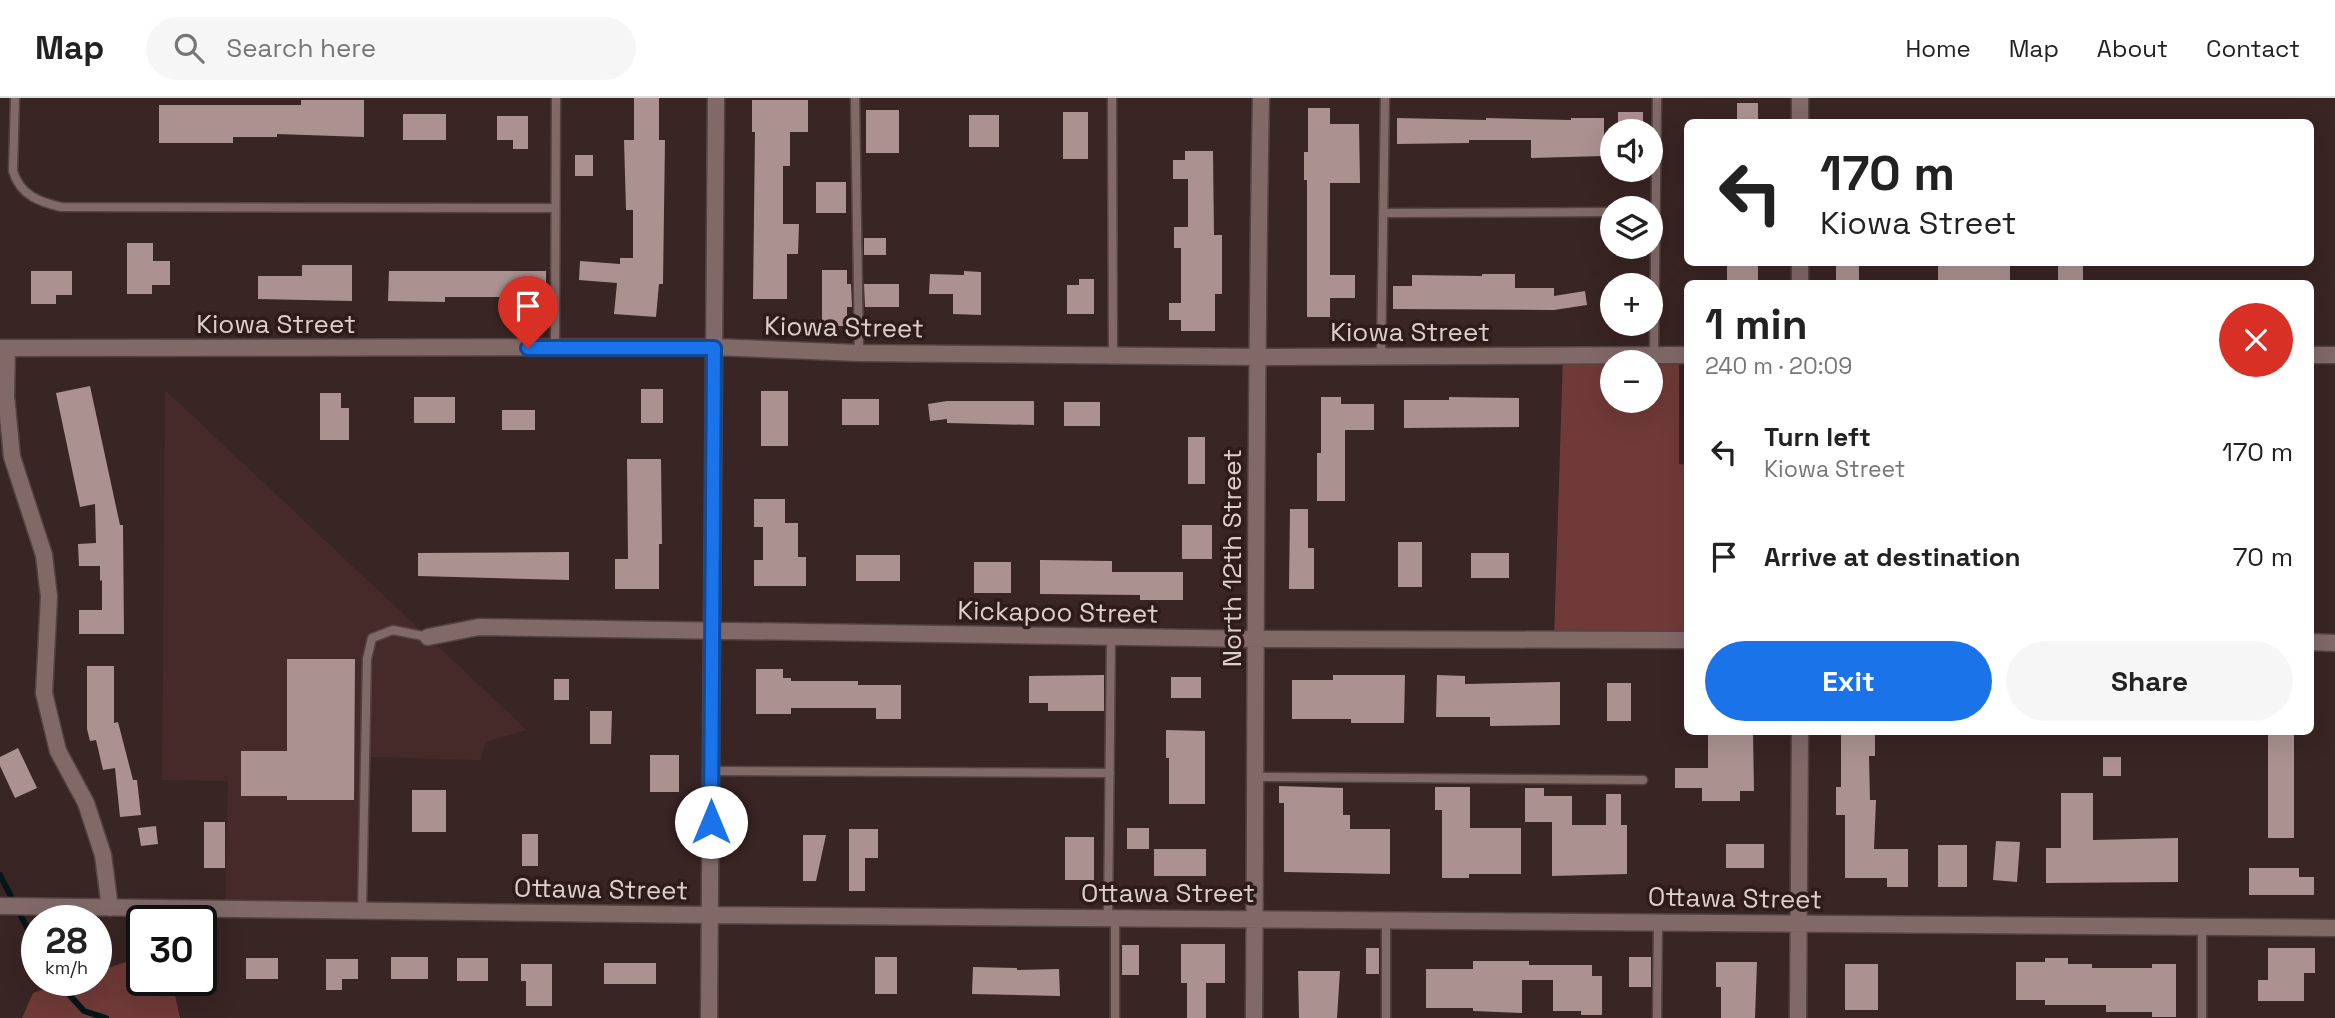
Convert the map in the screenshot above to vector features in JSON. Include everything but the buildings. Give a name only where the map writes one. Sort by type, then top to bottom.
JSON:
[{"type":"street","points":[[709,1018],[716,98]]},
{"type":"street","name":"North 12th Street","points":[[1254,1018],[1256,357],[1261,98]]},
{"type":"street","points":[[1800,98],[1800,119]]},
{"type":"street","points":[[3,348],[12,457],[44,555],[48,587],[44,693],[58,751],[86,803],[103,855],[110,905]]},
{"type":"street","name":"Kiowa Street","points":[[3,348],[714,348],[1256,357],[1600,355]]},
{"type":"street","name":"Kiowa Street","points":[[1663,355],[1684,355]]},
{"type":"street","points":[[2314,355],[2335,355]]},
{"type":"street","name":"Kickapoo Street","points":[[428,637],[480,627],[1257,639],[1684,640]]},
{"type":"street","points":[[2314,642],[2335,642]]},
{"type":"street","points":[[1798,1018],[1800,735]]},
{"type":"street","name":"Ottawa Street","points":[[0,906],[21,906]]},
{"type":"street","name":"Ottawa Street","points":[[112,908],[2335,928]]},
{"type":"lane","points":[[15,98],[13,171],[16,182],[29,195],[61,207],[555,208]]},
{"type":"lane","points":[[555,348],[556,98]]},
{"type":"lane","points":[[855,98],[859,352]]},
{"type":"lane","points":[[1112,98],[1113,355]]},
{"type":"lane","points":[[1381,357],[1385,98]]},
{"type":"lane","points":[[1654,196],[1657,98]]},
{"type":"lane","points":[[1383,213],[1600,212]]},
{"type":"lane","points":[[1653,259],[1654,350]]},
{"type":"lane","points":[[362,911],[367,659],[372,638],[393,630],[428,637]]},
{"type":"lane","points":[[1111,637],[1110,772],[1115,1018]]},
{"type":"lane","points":[[711,771],[1110,772]]},
{"type":"lane","points":[[1256,777],[1643,780]]},
{"type":"lane","points":[[1386,919],[1386,1018]]},
{"type":"lane","points":[[1657,1018],[1658,922]]},
{"type":"lane","points":[[2202,926],[2202,1018]]},
{"type":"shaded area","points":[[1663,355],[1679,355],[1679,464],[1684,465],[1684,640],[1554,639],[1563,356],[1600,356],[1600,413],[1663,413]]},
{"type":"shaded area","points":[[165,390],[527,730],[485,742],[481,760],[365,757],[362,911],[225,909],[228,781],[162,780]]},
{"type":"shaded area","points":[[126,962],[126,996],[175,996],[180,1018],[22,1018],[32,996],[112,996],[112,967]]},
{"type":"waterway","points":[[0,875],[21,916]]},
{"type":"waterway","points":[[70,996],[84,1011],[106,1018]]},
{"type":"route","points":[[528,348],[714,348],[711,822]]}]
